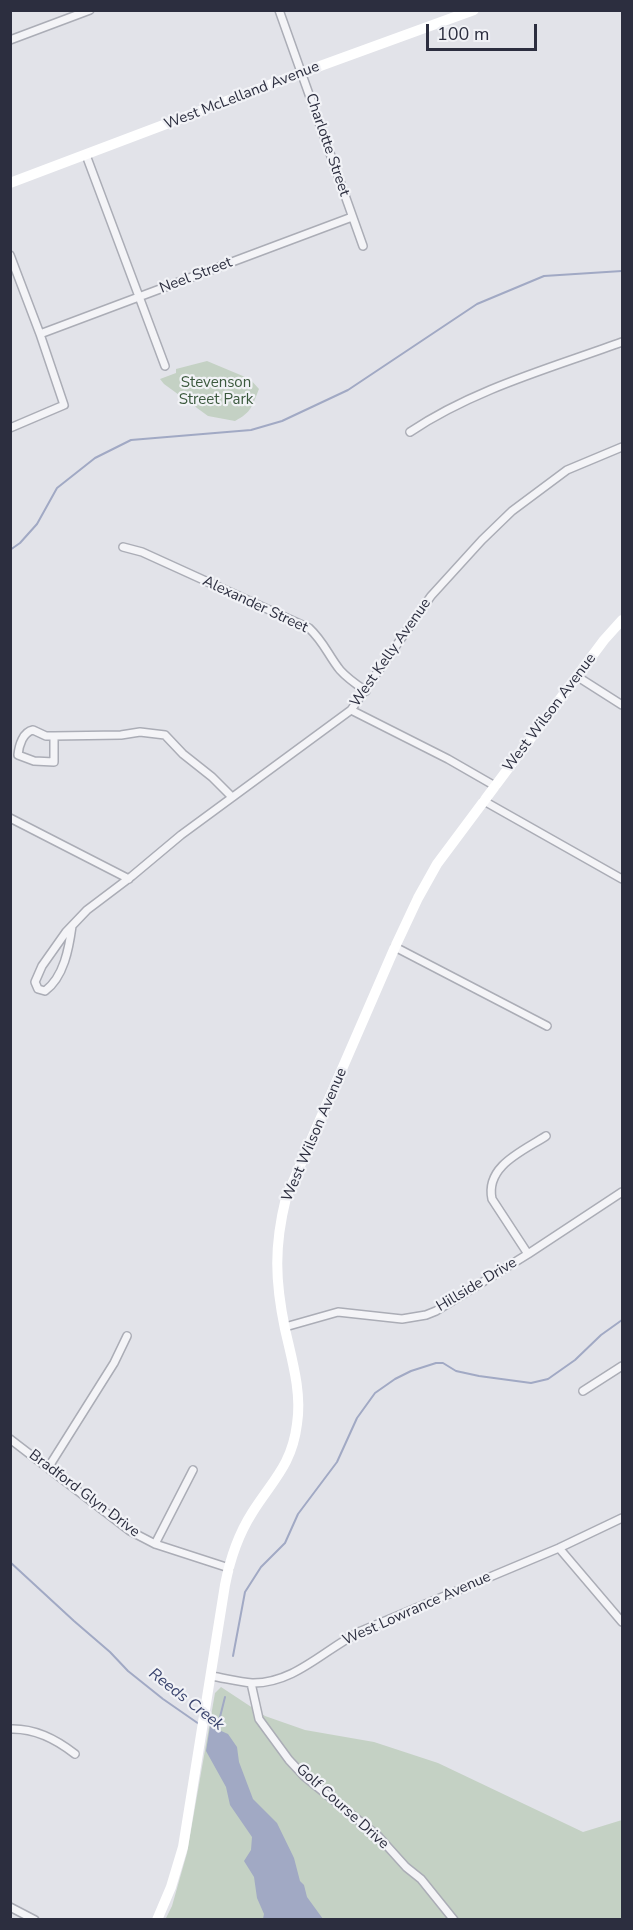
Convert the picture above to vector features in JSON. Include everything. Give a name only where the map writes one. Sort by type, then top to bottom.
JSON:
[{"type":"street","points":[[10,40],[90,10]]},
{"type":"street","name":"Charlotte Street","points":[[279,10],[363,246]]},
{"type":"street","name":"West McLelland Avenue","points":[[10,183],[474,10]]},
{"type":"street","points":[[86,155],[165,366]]},
{"type":"street","name":"Neel Street","points":[[40,334],[352,217]]},
{"type":"street","points":[[10,255],[64,405],[10,429]]},
{"type":"street","points":[[410,432],[426,421],[479,396],[622,342]]},
{"type":"street","name":"West Kelly Avenue","points":[[72,926],[66,956],[58,976],[45,991],[38,990],[35,982],[39,973],[72,926],[87,910],[129,879],[181,835],[351,710],[431,596],[504,518],[567,470],[622,447]]},
{"type":"street","name":"Alexander Street","points":[[123,548],[142,552],[309,628],[321,640],[339,669],[366,691]]},
{"type":"street","name":"West Wilson Avenue","points":[[157,1920],[171,1887],[183,1847],[199,1742],[234,1548],[252,1513],[288,1460],[293,1444],[298,1406],[297,1386],[277,1282],[276,1261],[286,1198],[395,947],[437,864],[622,620]]},
{"type":"street","points":[[578,677],[622,705]]},
{"type":"street","points":[[351,710],[448,759],[495,786]]},
{"type":"street","points":[[54,736],[54,762],[34,761],[18,754],[25,735],[28,731],[33,730],[46,736],[121,735],[140,732],[165,735],[232,797]]},
{"type":"street","points":[[483,801],[622,879]]},
{"type":"street","points":[[10,818],[129,879]]},
{"type":"street","points":[[395,947],[547,1026]]},
{"type":"street","name":"Hillside Drive","points":[[528,1254],[492,1199],[490,1190],[492,1180],[501,1166],[546,1136]]},
{"type":"street","name":"Hillside Drive","points":[[285,1328],[338,1312],[402,1319],[426,1315],[449,1304],[622,1192]]},
{"type":"street","points":[[48,1468],[114,1363],[127,1336]]},
{"type":"street","points":[[583,1391],[622,1366]]},
{"type":"street","name":"Bradford Glyn Drive","points":[[10,1439],[120,1525],[154,1544],[229,1568]]},
{"type":"street","points":[[154,1544],[194,1470]]},
{"type":"street","name":"West Lowrance Avenue","points":[[211,1676],[251,1683],[277,1680],[293,1674],[343,1640],[361,1631],[559,1548],[622,1518]]},
{"type":"street","points":[[559,1548],[622,1622]]},
{"type":"street","name":"Golf Course Drive","points":[[251,1683],[259,1719],[289,1760],[304,1776],[379,1837],[431,1890],[454,1920]]},
{"type":"street","points":[[10,1729],[42,1734],[62,1744],[75,1754]]},
{"type":"street","points":[[10,1907],[35,1920]]},
{"type":"green space","name":"Stevenson Street Park","points":[[207,361],[250,379],[259,389],[253,404],[241,418],[235,421],[208,416],[160,379],[176,373],[176,369]]},
{"type":"green space","points":[[221,1687],[265,1716],[305,1730],[374,1742],[438,1763],[583,1832],[622,1820],[622,1919],[165,1920],[172,1906],[187,1853],[215,1693]]},
{"type":"water","points":[[210,1726],[228,1734],[237,1747],[239,1762],[253,1799],[277,1823],[294,1858],[307,1897],[323,1919],[263,1919],[264,1914],[257,1898],[254,1877],[244,1861],[251,1850],[252,1837],[230,1805],[226,1787],[206,1751]]},
{"type":"waterway","points":[[10,550],[20,543],[37,524],[57,488],[95,458],[131,440],[251,430],[282,421],[348,390],[477,304],[544,276],[622,271]]},
{"type":"waterway","points":[[233,1656],[245,1592],[261,1567],[285,1543],[298,1514],[337,1462],[357,1418],[375,1393],[411,1371],[436,1363],[443,1363],[456,1371],[479,1376],[531,1383],[548,1379],[575,1360],[601,1335],[622,1320]]},
{"type":"waterway","name":"Reeds Creek","points":[[10,1562],[128,1671],[199,1724]]},
{"type":"waterway","points":[[217,1729],[225,1697]]}]
